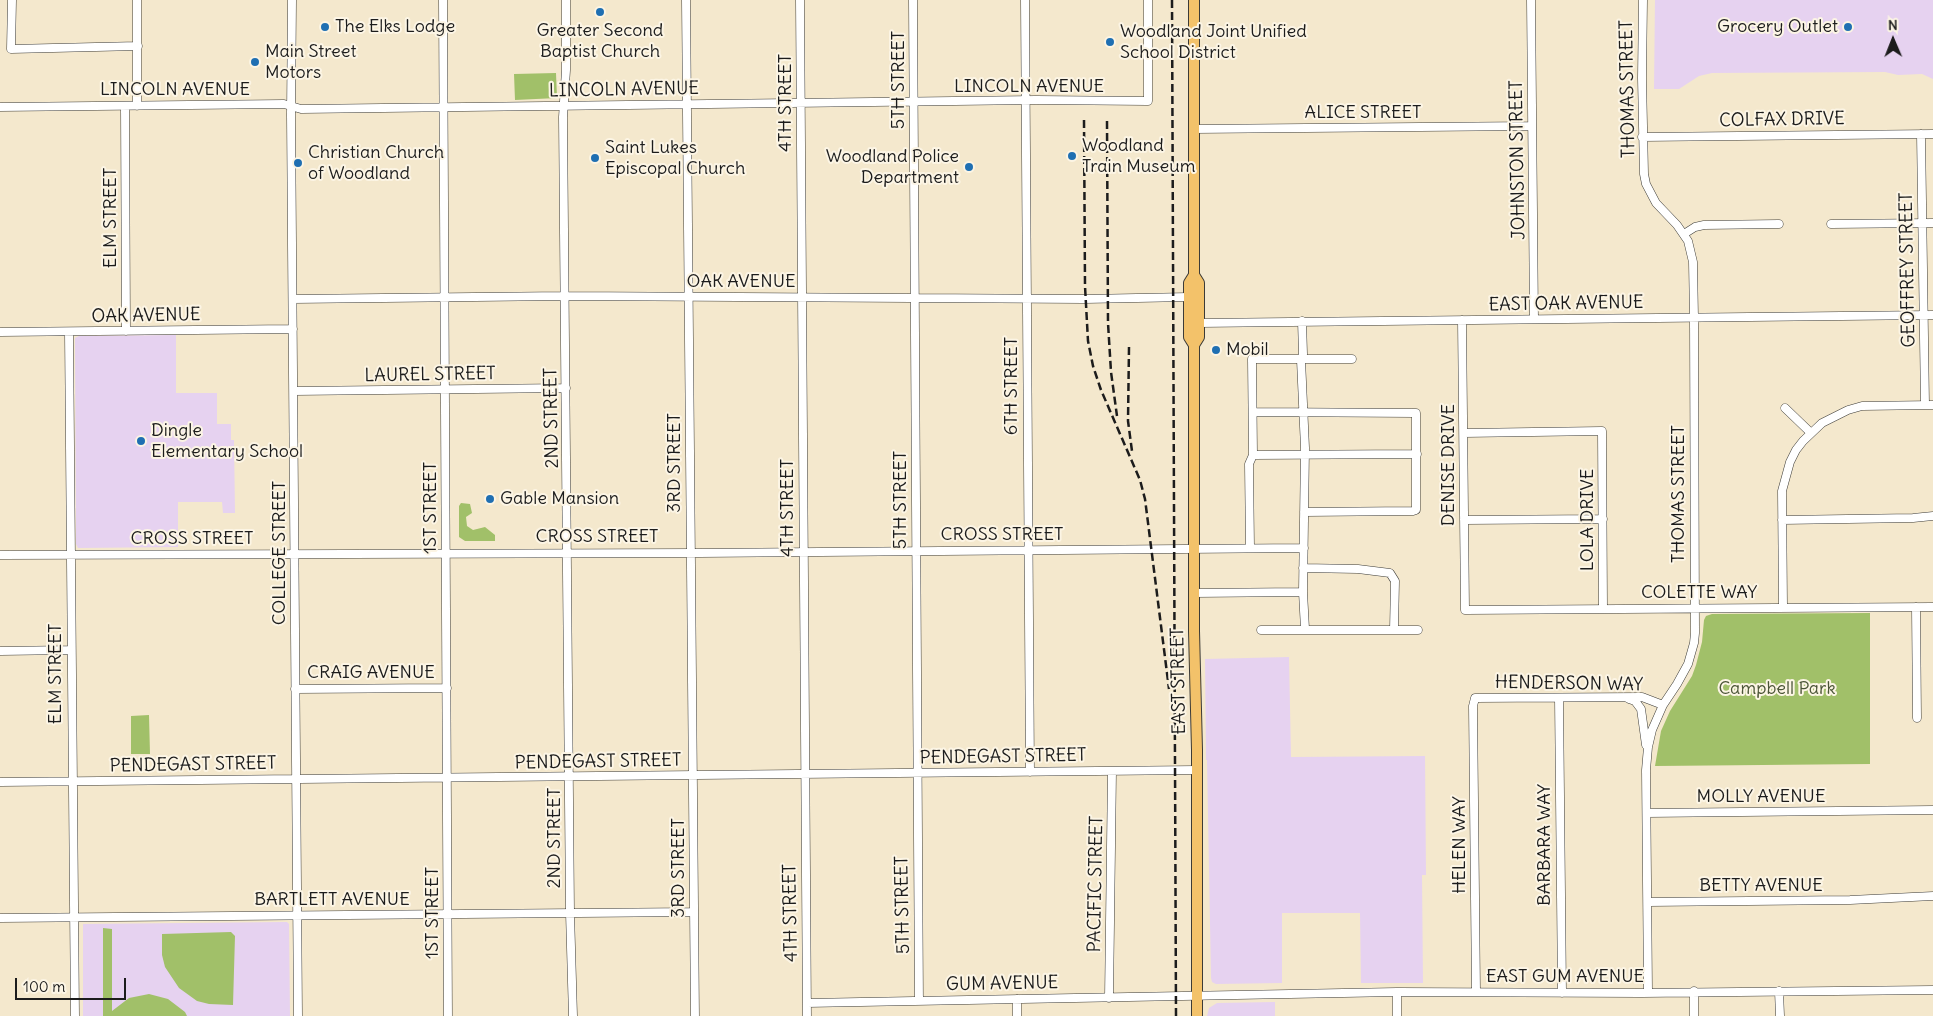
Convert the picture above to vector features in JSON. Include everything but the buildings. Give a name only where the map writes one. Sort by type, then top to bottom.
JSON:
[{"type":"main road","name":"EAST STREET","points":[[1194,0],[1194,275],[1199,283],[1199,336],[1194,345],[1197,1016]]},
{"type":"main road","name":"EAST STREET","points":[[1194,275],[1189,283],[1189,337],[1194,345]]},
{"type":"street","points":[[12,0],[12,49],[138,46]]},
{"type":"street","points":[[137,0],[137,106]]},
{"type":"street","name":"COLLEGE STREET","points":[[292,0],[298,1016]]},
{"type":"street","name":"1ST STREET","points":[[443,0],[448,688],[448,1016]]},
{"type":"street","name":"2ND STREET","points":[[566,0],[564,106],[565,296],[570,913],[573,1016]]},
{"type":"street","name":"3RD STREET","points":[[686,0],[695,1016]]},
{"type":"street","name":"4TH STREET","points":[[800,0],[807,1016]]},
{"type":"street","name":"5TH STREET","points":[[914,0],[916,773],[919,1000]]},
{"type":"street","name":"6TH STREET","points":[[1025,0],[1030,772]]},
{"type":"street","name":"LINCOLN AVENUE","points":[[0,107],[284,104],[300,109],[1148,101],[1148,0]]},
{"type":"street","name":"JOHNSTON STREET","points":[[1531,0],[1534,319]]},
{"type":"street","name":"THOMAS STREET","points":[[1643,0],[1642,137],[1646,184],[1656,203],[1688,241],[1693,262],[1694,318],[1695,632],[1692,654],[1683,674],[1663,705],[1652,730],[1647,754],[1648,992]]},
{"type":"street","name":"ELM STREET","points":[[125,106],[126,331]]},
{"type":"street","name":"ALICE STREET","points":[[1194,129],[1532,126]]},
{"type":"street","name":"GEOFFREY STREET","points":[[1922,134],[1923,315],[1929,405]]},
{"type":"street","name":"COLFAX DRIVE","points":[[1642,137],[1933,134]]},
{"type":"street","points":[[1830,224],[1933,223]]},
{"type":"street","points":[[1684,234],[1695,227],[1704,225],[1779,224]]},
{"type":"street","name":"OAK AVENUE","points":[[293,298],[565,296],[1152,299],[1189,297]]},
{"type":"street","name":"EAST OAK AVENUE","points":[[1199,322],[1933,315]]},
{"type":"street","name":"DENISE DRIVE","points":[[1462,320],[1465,610]]},
{"type":"street","points":[[1302,322],[1303,354],[1301,360],[1304,412],[1303,592],[1305,629]]},
{"type":"street","name":"OAK AVENUE","points":[[0,332],[293,328]]},
{"type":"street","name":"ELM STREET","points":[[69,332],[75,1016]]},
{"type":"street","points":[[1250,548],[1249,464],[1253,455],[1252,359],[1352,359]]},
{"type":"street","name":"LAUREL STREET","points":[[294,391],[566,388]]},
{"type":"street","points":[[1783,607],[1782,491],[1790,462],[1796,450],[1822,423],[1835,415],[1862,406],[1929,405]]},
{"type":"street","points":[[1784,408],[1811,433]]},
{"type":"street","points":[[1253,412],[1416,413],[1417,507],[1413,512],[1304,512]]},
{"type":"street","name":"LOLA DRIVE","points":[[1464,433],[1602,431],[1603,609]]},
{"type":"street","points":[[1253,455],[1417,454]]},
{"type":"street","points":[[1782,520],[1933,516]]},
{"type":"street","points":[[1464,520],[1603,519]]},
{"type":"street","name":"CROSS STREET","points":[[0,555],[1304,548]]},
{"type":"street","points":[[1303,568],[1358,569],[1390,573],[1395,581],[1394,630]]},
{"type":"street","points":[[1194,594],[1303,592]]},
{"type":"street","points":[[1916,607],[1917,718]]},
{"type":"street","name":"COLETTE WAY","points":[[1465,610],[1933,607]]},
{"type":"street","points":[[1261,630],[1418,630]]},
{"type":"street","points":[[0,651],[71,650]]},
{"type":"street","name":"CRAIG AVENUE","points":[[296,689],[448,688]]},
{"type":"street","points":[[1624,697],[1635,701],[1641,709],[1647,754]]},
{"type":"street","name":"HENDERSON WAY","points":[[1475,698],[1642,697],[1663,705]]},
{"type":"street","name":"HELEN WAY","points":[[1475,698],[1473,706],[1476,992]]},
{"type":"street","name":"BARBARA WAY","points":[[1559,698],[1562,993]]},
{"type":"street","name":"PENDEGAST STREET","points":[[0,782],[1197,770]]},
{"type":"street","name":"PACIFIC STREET","points":[[1109,998],[1112,771]]},
{"type":"street","name":"MOLLY AVENUE","points":[[1647,812],[1933,810]]},
{"type":"street","name":"BETTY AVENUE","points":[[1648,902],[1874,899],[1933,896]]},
{"type":"street","name":"BARTLETT AVENUE","points":[[0,918],[694,912]]},
{"type":"street","name":"EAST GUM AVENUE","points":[[1197,996],[1397,992],[1562,993],[1933,990]]},
{"type":"street","points":[[1694,991],[1694,1016]]},
{"type":"street","points":[[1779,991],[1780,1016]]},
{"type":"street","points":[[1397,992],[1397,1016]]},
{"type":"street","name":"GUM AVENUE","points":[[807,1003],[1197,996]]},
{"type":"street","points":[[1017,999],[1017,1016]]},
{"type":"shaded area","points":[[1655,0],[1933,0],[1933,79],[1922,74],[1898,75],[1885,72],[1712,73],[1699,76],[1679,89],[1654,89]]},
{"type":"shaded area","points":[[176,335],[176,393],[217,393],[217,424],[231,424],[231,440],[234,440],[235,513],[223,513],[222,502],[178,502],[178,547],[78,548],[76,544],[75,338],[79,336]]},
{"type":"shaded area","points":[[1289,657],[1291,757],[1425,756],[1426,875],[1422,875],[1423,983],[1361,983],[1360,913],[1282,913],[1282,983],[1216,984],[1212,982],[1205,659]]},
{"type":"shaded area","points":[[287,922],[289,924],[290,1016],[83,1016],[83,924]]},
{"type":"shaded area","points":[[1275,1002],[1275,1016],[1207,1016],[1209,1008],[1217,1003]]},
{"type":"green space","points":[[556,73],[557,98],[515,100],[514,74]]},
{"type":"green space","points":[[461,503],[470,504],[472,513],[466,517],[467,526],[473,530],[485,527],[495,535],[495,541],[465,541],[459,537],[459,506]]},
{"type":"green space","name":"Campbell Park","points":[[1870,613],[1870,764],[1655,766],[1661,731],[1670,711],[1692,676],[1696,665],[1706,616],[1712,614]]},
{"type":"green space","points":[[149,715],[150,754],[131,754],[131,716]]},
{"type":"green space","points":[[103,928],[112,929],[112,1011],[129,998],[149,994],[168,999],[185,1012],[187,1016],[103,1016]]},
{"type":"green space","points":[[231,932],[235,936],[233,1005],[209,1004],[197,1001],[179,988],[165,967],[162,955],[162,934]]},
{"type":"railway","points":[[1172,0],[1176,1016]]},
{"type":"railway","points":[[1084,120],[1085,286],[1088,341],[1093,366],[1101,390],[1140,480],[1145,499],[1169,689]]},
{"type":"railway","points":[[1107,121],[1108,323],[1111,372],[1117,416]]},
{"type":"railway","points":[[1129,347],[1128,421],[1132,451]]},
{"type":"place","name":"Greater Second Baptist Church","points":[[600,12]]},
{"type":"place","name":"The Elks Lodge","points":[[325,27]]},
{"type":"place","name":"Grocery Outlet","points":[[1848,27]]},
{"type":"place","name":"Woodland Joint Unified School District","points":[[1110,42]]},
{"type":"place","name":"Main Street Motors","points":[[255,62]]},
{"type":"place","name":"Woodland Train Museum","points":[[1072,156]]},
{"type":"place","name":"Saint Lukes Episcopal Church","points":[[595,158]]},
{"type":"place","name":"Christian Church of Woodland","points":[[298,163]]},
{"type":"place","name":"Woodland Police Department","points":[[969,167]]},
{"type":"place","name":"Mobil","points":[[1216,350]]},
{"type":"place","name":"Dingle Elementary School","points":[[141,441]]},
{"type":"place","name":"Gable Mansion","points":[[490,499]]}]
